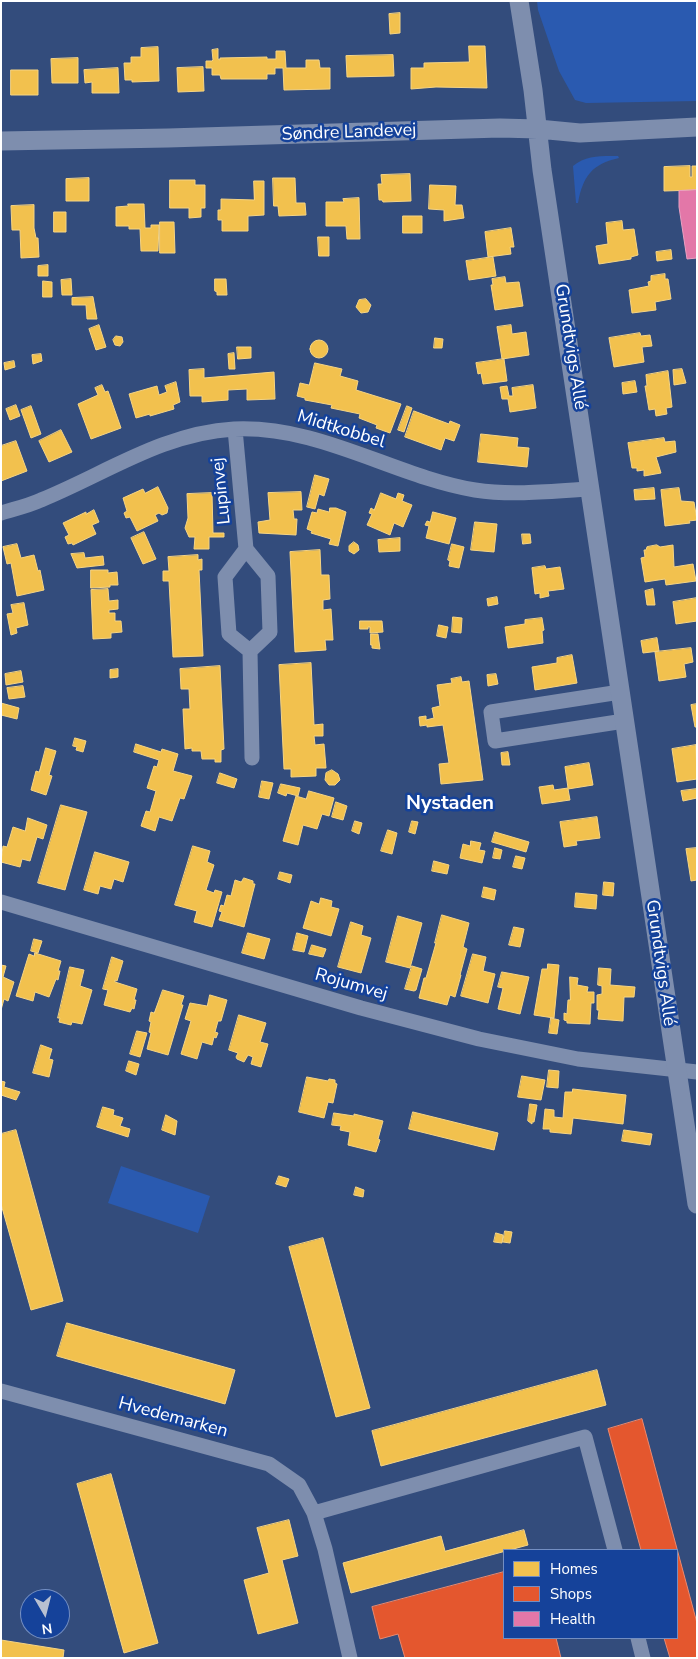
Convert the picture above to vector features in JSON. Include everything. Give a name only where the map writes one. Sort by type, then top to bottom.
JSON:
[{"type":"street","name":"Grundtvigs Allé","points":[[519,1],[533,90],[542,170],[697,1204]]},
{"type":"street","name":"Søndre Landevej","points":[[1,141],[187,138],[500,128],[580,133],[697,127]]},
{"type":"street","name":"Midtkobbel","points":[[1,514],[40,501],[145,451],[191,435],[234,429],[278,432],[323,441],[428,478],[474,490],[512,494],[591,489]]},
{"type":"street","name":"Lupinvej","points":[[234,429],[246,549]]},
{"type":"street","points":[[250,651],[229,634],[225,577],[246,549],[268,576],[270,632],[250,651],[252,758]]},
{"type":"street","points":[[620,692],[491,712],[495,741],[624,721]]},
{"type":"street","name":"Rojumvej","points":[[1,902],[361,1008],[478,1039],[578,1059],[697,1072]]},
{"type":"street","name":"Hvedemarken","points":[[1,1391],[269,1464],[299,1485],[314,1514],[325,1549],[350,1658]]},
{"type":"street","points":[[314,1514],[585,1437],[615,1549]]},
{"type":"street","points":[[638,1639],[643,1658]]},
{"type":"shaded area","points":[[537,1],[697,1],[697,101],[586,103],[575,100],[559,71],[538,10]]},
{"type":"shaded area","points":[[618,156],[619,158],[602,164],[590,173],[583,185],[578,203],[576,203],[573,166],[589,158]]},
{"type":"shaded area","points":[[121,1166],[210,1196],[198,1233],[108,1203]]},
{"type":"building: Homes","points":[[400,13],[400,33],[390,34],[389,14]]},
{"type":"building: Homes","points":[[469,46],[485,46],[487,88],[436,87],[411,89],[411,68],[424,68],[424,63],[469,62]]},
{"type":"building: Homes","points":[[158,47],[159,81],[132,82],[132,80],[125,80],[124,63],[131,63],[131,57],[141,57],[141,48]]},
{"type":"building: Homes","points":[[218,49],[218,59],[220,60],[220,58],[267,57],[267,59],[276,59],[276,51],[285,51],[286,68],[306,68],[306,60],[319,60],[320,68],[330,68],[330,89],[284,90],[283,68],[275,68],[275,74],[267,74],[267,79],[221,79],[220,75],[212,75],[212,68],[206,68],[206,61],[213,60],[212,50]]},
{"type":"building: Homes","points":[[393,55],[394,76],[347,77],[346,56]]},
{"type":"building: Homes","points":[[78,58],[78,83],[52,83],[51,59]]},
{"type":"building: Homes","points":[[203,67],[204,91],[178,92],[177,68]]},
{"type":"building: Homes","points":[[118,68],[119,93],[92,93],[92,82],[85,83],[84,70]]},
{"type":"building: Homes","points":[[11,70],[38,70],[38,95],[11,95]]},
{"type":"building: Homes","points":[[690,166],[690,177],[692,177],[692,166],[697,166],[697,190],[664,191],[664,167]]},
{"type":"building: Homes","points":[[410,174],[411,201],[383,202],[379,200],[378,184],[382,184],[381,175]]},
{"type":"building: Homes","points":[[89,178],[89,201],[66,201],[66,179]]},
{"type":"building: Homes","points":[[273,178],[295,178],[296,203],[305,203],[306,215],[279,216],[278,206],[274,206]]},
{"type":"building: Homes","points":[[170,180],[195,180],[195,185],[205,185],[205,208],[201,208],[201,217],[189,218],[189,208],[170,208]]},
{"type":"building: Homes","points":[[254,181],[264,181],[264,215],[248,216],[248,231],[222,231],[222,220],[218,220],[218,210],[221,210],[221,199],[254,200]]},
{"type":"building: Homes","points":[[430,185],[456,186],[455,205],[462,205],[464,218],[444,221],[444,210],[429,209]]},
{"type":"building: Homes","points":[[359,198],[360,239],[347,239],[346,226],[326,226],[326,202],[344,202],[343,199]]},
{"type":"building: Homes","points":[[128,204],[144,204],[145,228],[151,228],[151,225],[159,225],[158,251],[141,251],[140,229],[129,229],[129,226],[116,226],[116,207],[128,206]]},
{"type":"building: Homes","points":[[34,205],[34,228],[36,238],[38,238],[39,257],[21,258],[20,230],[12,230],[11,206]]},
{"type":"building: Homes","points":[[54,212],[66,212],[66,232],[54,232]]},
{"type":"building: Homes","points":[[403,216],[422,216],[422,233],[403,233]]},
{"type":"building: Homes","points":[[622,221],[623,230],[634,229],[638,255],[631,257],[631,259],[599,264],[596,246],[608,244],[606,223]]},
{"type":"building: Homes","points":[[160,222],[174,222],[175,253],[160,253]]},
{"type":"building: Homes","points":[[511,228],[514,247],[510,247],[511,254],[488,257],[485,232]]},
{"type":"building: Homes","points":[[318,237],[329,237],[329,256],[319,256]]},
{"type":"building: Homes","points":[[671,250],[672,259],[657,261],[656,252]]},
{"type":"building: Homes","points":[[493,257],[496,276],[469,280],[466,261]]},
{"type":"building: Homes","points":[[48,265],[48,276],[38,276],[38,266]]},
{"type":"building: Homes","points":[[665,274],[665,279],[668,279],[671,299],[655,302],[656,310],[632,313],[629,290],[649,286],[648,282],[651,281],[651,276]]},
{"type":"building: Homes","points":[[505,277],[506,283],[519,282],[523,306],[495,310],[491,285],[493,285],[492,279]]},
{"type":"building: Homes","points":[[71,279],[72,295],[62,295],[61,280]]},
{"type":"building: Homes","points":[[215,279],[226,279],[227,295],[217,295]]},
{"type":"building: Homes","points":[[43,281],[52,282],[52,297],[43,297]]},
{"type":"building: Homes","points":[[93,297],[97,319],[87,319],[86,305],[72,305],[72,298]]},
{"type":"building: Homes","points":[[366,299],[371,305],[368,312],[361,313],[356,307],[359,300]]},
{"type":"building: Homes","points":[[99,325],[106,347],[96,350],[89,329]]},
{"type":"building: Homes","points":[[511,325],[512,334],[526,332],[529,355],[502,359],[497,327]]},
{"type":"building: Homes","points":[[640,333],[641,336],[650,335],[652,346],[642,347],[644,362],[614,367],[609,338]]},
{"type":"building: Homes","points":[[116,336],[122,337],[123,342],[120,346],[115,345],[113,340]]},
{"type":"building: Homes","points":[[435,338],[443,339],[442,348],[434,348]]},
{"type":"building: Homes","points":[[319,340],[325,343],[328,349],[325,355],[319,358],[313,355],[310,349],[313,343]]},
{"type":"building: Homes","points":[[237,347],[251,347],[251,358],[238,359]]},
{"type":"building: Homes","points":[[234,353],[235,369],[229,369],[228,354]]},
{"type":"building: Homes","points":[[41,354],[42,361],[33,364],[32,355]]},
{"type":"building: Homes","points":[[504,359],[507,381],[483,384],[481,373],[478,374],[476,363]]},
{"type":"building: Homes","points":[[14,361],[15,367],[5,370],[4,363]]},
{"type":"building: Homes","points":[[315,363],[342,369],[340,376],[358,381],[356,390],[401,404],[390,433],[376,428],[377,425],[359,418],[360,414],[331,408],[332,405],[305,400],[305,398],[297,396],[300,383],[309,385]]},
{"type":"building: Homes","points":[[204,369],[204,378],[274,372],[275,399],[247,400],[247,389],[228,390],[228,400],[202,402],[202,396],[190,396],[189,370]]},
{"type":"building: Homes","points":[[682,369],[686,383],[674,385],[673,370]]},
{"type":"building: Homes","points":[[668,371],[672,407],[666,408],[667,414],[656,416],[655,409],[649,410],[645,386],[647,386],[646,375]]},
{"type":"building: Homes","points":[[635,381],[637,392],[623,394],[622,383]]},
{"type":"building: Homes","points":[[176,382],[180,402],[173,405],[174,409],[136,418],[129,394],[157,386],[159,395],[167,392],[165,386]]},
{"type":"building: Homes","points":[[102,385],[105,392],[108,391],[121,428],[91,439],[78,404],[98,395],[95,388]]},
{"type":"building: Homes","points":[[533,385],[536,408],[510,412],[508,399],[502,399],[500,387],[507,386],[509,396],[513,396],[512,388]]},
{"type":"building: Homes","points":[[16,405],[20,416],[10,420],[6,409]]},
{"type":"building: Homes","points":[[31,406],[41,434],[31,438],[21,410]]},
{"type":"building: Homes","points":[[407,406],[412,408],[404,432],[398,430]]},
{"type":"building: Homes","points":[[414,411],[449,424],[450,421],[460,425],[454,441],[445,438],[441,450],[405,437]]},
{"type":"building: Homes","points":[[61,430],[72,452],[49,462],[39,441]]},
{"type":"building: Homes","points":[[481,434],[518,438],[517,447],[529,448],[527,467],[478,462]]},
{"type":"building: Homes","points":[[664,438],[665,442],[675,441],[676,452],[656,457],[661,473],[644,476],[644,470],[637,471],[637,468],[632,468],[628,443]]},
{"type":"building: Homes","points":[[16,441],[27,471],[1,481],[1,446]]},
{"type":"building: Homes","points":[[315,475],[329,479],[324,496],[319,494],[315,509],[307,507]]},
{"type":"building: Homes","points":[[158,487],[168,508],[167,513],[155,515],[158,521],[137,531],[130,517],[126,518],[124,513],[127,511],[123,498],[143,489],[145,493]]},
{"type":"building: Homes","points":[[654,488],[655,499],[635,500],[634,490]]},
{"type":"building: Homes","points":[[679,488],[681,501],[694,502],[697,520],[689,521],[690,523],[665,526],[661,490]]},
{"type":"building: Homes","points":[[301,492],[302,510],[293,510],[294,519],[297,519],[296,535],[259,533],[258,522],[270,520],[268,493]]},
{"type":"building: Homes","points":[[212,493],[213,533],[224,533],[224,537],[209,537],[209,549],[194,549],[195,537],[189,537],[185,528],[188,518],[187,494]]},
{"type":"building: Homes","points":[[381,493],[396,499],[398,493],[404,495],[402,501],[412,505],[403,527],[394,523],[390,535],[367,525],[372,514],[369,513],[371,508],[374,510]]},
{"type":"building: Homes","points":[[330,508],[346,512],[338,546],[329,544],[331,539],[311,533],[312,531],[307,529],[312,512],[317,513],[318,509],[329,512]]},
{"type":"building: Homes","points":[[94,510],[99,522],[92,525],[96,534],[73,545],[72,543],[68,544],[65,537],[69,535],[63,523]]},
{"type":"building: Homes","points":[[433,512],[456,518],[449,544],[426,538],[429,526],[425,525],[427,521],[430,522]]},
{"type":"building: Homes","points":[[475,522],[497,524],[494,552],[471,550]]},
{"type":"building: Homes","points":[[144,532],[156,559],[143,564],[131,538]]},
{"type":"building: Homes","points":[[522,534],[530,534],[531,543],[523,544]]},
{"type":"building: Homes","points":[[400,538],[400,551],[379,552],[378,540]]},
{"type":"building: Homes","points":[[354,542],[358,545],[359,550],[354,554],[349,551],[349,546]]},
{"type":"building: Homes","points":[[17,544],[21,558],[34,555],[38,571],[40,570],[44,590],[17,596],[11,563],[7,564],[3,547]]},
{"type":"building: Homes","points":[[452,544],[464,547],[459,568],[449,566],[450,561],[448,560]]},
{"type":"building: Homes","points":[[657,545],[660,547],[673,545],[674,567],[693,564],[696,581],[666,585],[665,579],[645,582],[641,558],[645,557],[644,550],[647,547]]},
{"type":"building: Homes","points":[[320,550],[321,575],[329,575],[330,599],[323,600],[323,610],[331,609],[333,640],[325,640],[326,650],[295,652],[290,552]]},
{"type":"building: Homes","points":[[84,553],[85,558],[103,556],[104,565],[77,568],[71,554]]},
{"type":"building: Homes","points":[[198,555],[198,560],[202,559],[202,570],[199,570],[203,656],[173,657],[169,581],[163,581],[163,571],[169,571],[168,557]]},
{"type":"building: Homes","points":[[545,566],[546,569],[560,567],[564,589],[548,591],[549,596],[540,598],[540,593],[535,594],[532,568]]},
{"type":"building: Homes","points":[[91,570],[108,570],[108,573],[117,572],[118,585],[91,588]]},
{"type":"building: Homes","points":[[108,589],[109,601],[118,600],[118,609],[109,610],[109,613],[115,613],[115,621],[121,621],[122,632],[111,633],[111,638],[93,639],[91,590]]},
{"type":"building: Homes","points":[[653,589],[655,605],[647,605],[645,591]]},
{"type":"building: Homes","points":[[497,597],[498,604],[488,606],[487,599]]},
{"type":"building: Homes","points":[[697,598],[697,621],[676,624],[673,602]]},
{"type":"building: Homes","points":[[24,603],[28,625],[16,628],[17,633],[11,635],[7,614],[13,613],[11,605]]},
{"type":"building: Homes","points":[[453,617],[462,618],[461,633],[452,632]]},
{"type":"building: Homes","points":[[542,618],[544,630],[542,631],[543,643],[508,648],[505,627],[525,624],[525,620]]},
{"type":"building: Homes","points":[[360,621],[382,621],[383,632],[370,633],[370,627],[368,629],[360,629]]},
{"type":"building: Homes","points":[[439,625],[448,627],[446,638],[437,636]]},
{"type":"building: Homes","points":[[371,634],[378,634],[380,649],[372,648]]},
{"type":"building: Homes","points":[[657,638],[659,651],[643,653],[641,641]]},
{"type":"building: Homes","points":[[691,648],[693,662],[684,664],[686,677],[659,681],[655,652]]},
{"type":"building: Homes","points":[[572,655],[577,683],[535,690],[532,667],[557,663],[557,658]]},
{"type":"building: Homes","points":[[311,663],[314,725],[323,724],[323,736],[314,736],[315,745],[324,744],[326,768],[316,768],[316,776],[291,777],[291,769],[284,769],[279,665]]},
{"type":"building: Homes","points":[[220,666],[224,749],[221,750],[221,762],[215,762],[215,759],[202,759],[201,751],[192,751],[192,748],[185,749],[183,709],[190,709],[189,689],[181,689],[180,669]]},
{"type":"building: Homes","points":[[118,669],[118,677],[110,678],[110,670]]},
{"type":"building: Homes","points":[[21,671],[23,682],[6,685],[5,674]]},
{"type":"building: Homes","points":[[496,674],[498,684],[488,686],[487,675]]},
{"type":"building: Homes","points":[[461,677],[462,682],[469,681],[483,780],[441,784],[439,764],[449,763],[443,725],[420,726],[419,717],[426,716],[426,720],[434,718],[432,708],[440,706],[437,685],[452,683],[451,679]]},
{"type":"building: Homes","points":[[23,686],[25,697],[9,699],[7,688]]},
{"type":"building: Homes","points":[[1,703],[19,708],[17,719],[1,715]]},
{"type":"building: Homes","points":[[697,704],[697,727],[695,727],[691,705]]},
{"type":"building: Homes","points":[[75,738],[86,741],[83,752],[76,750],[77,747],[73,746]]},
{"type":"building: Homes","points":[[136,744],[161,752],[162,749],[178,754],[173,771],[192,776],[184,799],[180,798],[172,821],[159,817],[155,831],[141,826],[146,811],[150,812],[156,791],[147,788],[154,766],[157,767],[159,760],[134,752]]},
{"type":"building: Homes","points":[[696,745],[697,779],[677,782],[672,749]]},
{"type":"building: Homes","points":[[46,748],[56,751],[49,775],[52,776],[46,795],[31,790],[36,771],[39,772]]},
{"type":"building: Homes","points":[[508,752],[510,765],[502,765],[501,753]]},
{"type":"building: Homes","points":[[589,763],[593,785],[568,789],[570,800],[542,804],[539,787],[553,785],[554,790],[568,788],[565,767]]},
{"type":"building: Homes","points":[[332,770],[338,774],[340,780],[335,785],[329,785],[325,780],[326,773]]},
{"type":"building: Homes","points":[[220,773],[237,779],[234,788],[217,783]]},
{"type":"building: Homes","points":[[262,781],[273,783],[269,799],[259,797]]},
{"type":"building: Homes","points":[[281,784],[300,788],[298,796],[287,793],[286,796],[278,793]]},
{"type":"building: Homes","points":[[697,789],[697,798],[683,801],[681,791]]},
{"type":"building: Homes","points":[[309,791],[334,798],[329,816],[322,814],[317,829],[303,825],[298,845],[283,841],[296,796],[306,799]]},
{"type":"building: Homes","points":[[336,802],[347,806],[343,820],[332,817]]},
{"type":"building: Homes","points":[[61,805],[87,812],[65,890],[38,883]]},
{"type":"building: Homes","points":[[597,817],[600,838],[576,841],[577,845],[564,847],[560,822]]},
{"type":"building: Homes","points":[[28,818],[47,825],[43,839],[37,837],[30,861],[22,859],[20,867],[1,862],[3,846],[7,847],[13,827],[25,831]]},
{"type":"building: Homes","points":[[355,821],[362,823],[359,834],[352,831]]},
{"type":"building: Homes","points":[[412,821],[418,822],[415,834],[409,832]]},
{"type":"building: Homes","points":[[388,830],[397,833],[392,854],[381,851]]},
{"type":"building: Homes","points":[[495,832],[529,842],[526,852],[492,842]]},
{"type":"building: Homes","points":[[471,841],[481,843],[479,850],[485,851],[482,863],[460,858],[463,844],[470,846]]},
{"type":"building: Homes","points":[[193,846],[210,851],[207,862],[214,865],[206,890],[214,893],[215,890],[222,892],[212,927],[194,922],[197,911],[175,905]]},
{"type":"building: Homes","points":[[495,848],[502,850],[500,859],[493,858]]},
{"type":"building: Homes","points":[[697,848],[697,880],[691,881],[686,849]]},
{"type":"building: Homes","points":[[95,852],[129,862],[123,882],[114,879],[111,889],[100,886],[98,894],[84,890]]},
{"type":"building: Homes","points":[[516,856],[525,858],[522,869],[513,867]]},
{"type":"building: Homes","points":[[434,861],[449,865],[447,874],[432,871]]},
{"type":"building: Homes","points":[[280,872],[292,875],[290,883],[278,879]]},
{"type":"building: Homes","points":[[244,878],[253,881],[253,884],[255,884],[244,927],[219,920],[222,912],[219,911],[221,905],[224,906],[227,895],[231,896],[235,880],[241,882]]},
{"type":"building: Homes","points":[[604,882],[614,883],[613,896],[603,895]]},
{"type":"building: Homes","points":[[484,887],[496,890],[494,900],[482,897]]},
{"type":"building: Homes","points":[[576,893],[597,895],[596,909],[575,907]]},
{"type":"building: Homes","points":[[321,898],[332,901],[331,907],[339,909],[331,936],[303,928],[311,901],[319,904]]},
{"type":"building: Homes","points":[[442,915],[469,923],[463,947],[467,949],[461,975],[455,997],[450,995],[447,1005],[419,998],[436,943]]},
{"type":"building: Homes","points":[[398,916],[422,923],[410,968],[386,962]]},
{"type":"building: Homes","points":[[351,922],[363,926],[361,935],[371,938],[361,973],[338,967]]},
{"type":"building: Homes","points":[[514,927],[524,929],[520,947],[509,945]]},
{"type":"building: Homes","points":[[248,933],[270,939],[264,959],[242,953]]},
{"type":"building: Homes","points":[[297,933],[308,936],[304,952],[293,950]]},
{"type":"building: Homes","points":[[34,939],[42,941],[38,953],[31,951]]},
{"type":"building: Homes","points":[[312,945],[326,949],[323,957],[309,954]]},
{"type":"building: Homes","points":[[35,953],[61,961],[58,980],[56,979],[49,997],[35,992],[33,1001],[16,996],[29,954],[34,956]]},
{"type":"building: Homes","points":[[473,954],[486,957],[483,971],[495,974],[488,1003],[461,996]]},
{"type":"building: Homes","points":[[112,957],[123,961],[117,981],[115,980],[115,982],[137,989],[134,1009],[132,1008],[130,1012],[104,1005],[108,990],[103,989]]},
{"type":"building: Homes","points":[[548,964],[559,965],[554,1018],[534,1015],[542,969],[547,969]]},
{"type":"building: Homes","points":[[1,965],[6,966],[3,977],[14,982],[8,1001],[4,999],[1,1010]]},
{"type":"building: Homes","points":[[412,966],[422,969],[416,990],[414,991],[405,989]]},
{"type":"building: Homes","points":[[70,967],[84,970],[80,986],[92,990],[82,1024],[72,1022],[71,1025],[59,1022],[60,1018],[58,1018]]},
{"type":"building: Homes","points":[[599,968],[611,969],[610,985],[635,987],[634,997],[624,997],[623,1021],[598,1019],[597,995],[602,994],[602,986],[598,985]]},
{"type":"building: Homes","points":[[502,972],[529,977],[520,1014],[498,1009],[503,988],[498,987]]},
{"type":"building: Homes","points":[[570,977],[578,978],[577,985],[588,987],[587,992],[594,992],[594,1003],[591,1003],[590,1024],[567,1023],[564,1020],[564,1013],[567,1014],[568,1000],[570,1000]]},
{"type":"building: Homes","points":[[163,990],[184,996],[168,1055],[147,1049],[151,1033],[149,1032],[151,1022],[149,1021],[151,1012],[154,1013]]},
{"type":"building: Homes","points":[[210,995],[227,1000],[221,1021],[218,1021],[215,1032],[218,1033],[216,1038],[214,1037],[212,1045],[202,1042],[197,1059],[181,1054],[191,1021],[185,1019],[190,1003],[207,1006]]},
{"type":"building: Homes","points":[[239,1015],[266,1023],[260,1042],[268,1044],[261,1067],[251,1064],[253,1057],[248,1055],[244,1062],[237,1059],[238,1053],[229,1050]]},
{"type":"building: Homes","points":[[551,1018],[559,1020],[557,1034],[549,1033]]},
{"type":"building: Homes","points":[[137,1031],[147,1033],[140,1057],[130,1054]]},
{"type":"building: Homes","points":[[41,1045],[52,1049],[49,1059],[53,1060],[49,1077],[33,1073]]},
{"type":"building: Homes","points":[[129,1061],[139,1064],[136,1075],[126,1071]]},
{"type":"building: Homes","points":[[549,1070],[559,1071],[558,1088],[547,1087]]},
{"type":"building: Homes","points":[[522,1076],[545,1080],[541,1100],[518,1097]]},
{"type":"building: Homes","points":[[307,1077],[328,1081],[329,1079],[335,1080],[337,1084],[333,1103],[328,1102],[324,1118],[299,1112]]},
{"type":"building: Homes","points":[[1,1081],[5,1082],[4,1087],[20,1092],[16,1100],[1,1095]]},
{"type":"building: Homes","points":[[573,1089],[626,1095],[623,1124],[573,1118],[571,1134],[550,1132],[550,1129],[543,1129],[545,1109],[554,1110],[554,1117],[563,1118],[565,1092],[572,1092]]},
{"type":"building: Homes","points":[[530,1104],[537,1105],[532,1124],[528,1121]]},
{"type":"building: Homes","points":[[103,1107],[114,1110],[113,1115],[123,1118],[120,1126],[130,1129],[128,1137],[97,1127]]},
{"type":"building: Homes","points":[[413,1112],[498,1133],[494,1150],[409,1129]]},
{"type":"building: Homes","points":[[334,1113],[354,1116],[354,1114],[383,1121],[376,1152],[348,1145],[350,1132],[340,1130],[341,1126],[332,1125]]},
{"type":"building: Homes","points":[[166,1115],[177,1121],[175,1135],[162,1130]]},
{"type":"building: Homes","points":[[16,1130],[63,1301],[31,1310],[1,1204],[1,1134]]},
{"type":"building: Homes","points":[[624,1130],[652,1134],[650,1145],[622,1141]]},
{"type":"building: Homes","points":[[279,1176],[289,1179],[286,1187],[276,1184]]},
{"type":"building: Homes","points":[[356,1187],[364,1190],[363,1197],[354,1195]]},
{"type":"building: Homes","points":[[505,1231],[512,1232],[510,1243],[503,1242]]},
{"type":"building: Homes","points":[[496,1233],[503,1235],[502,1243],[494,1242]]},
{"type":"building: Homes","points":[[323,1238],[370,1408],[336,1417],[289,1247]]},
{"type":"building: Homes","points":[[67,1323],[235,1370],[225,1404],[57,1356]]},
{"type":"building: Homes","points":[[597,1370],[606,1405],[381,1466],[372,1431]]},
{"type":"building: Homes","points":[[111,1474],[158,1643],[124,1653],[77,1484]]},
{"type":"building: Homes","points":[[289,1520],[298,1556],[282,1560],[298,1623],[258,1634],[244,1580],[269,1573],[257,1528]]},
{"type":"building: Homes","points":[[524,1530],[528,1545],[513,1549],[503,1549],[503,1552],[351,1593],[343,1563],[441,1536],[445,1551]]},
{"type":"building: Homes","points":[[1,1640],[64,1650],[63,1658],[1,1658]]},
{"type":"building: Shops","points":[[642,1419],[677,1549],[641,1549],[608,1429]]},
{"type":"building: Shops","points":[[678,1553],[697,1623],[697,1658],[670,1658],[664,1639],[678,1639]]},
{"type":"building: Shops","points":[[503,1572],[503,1639],[556,1639],[561,1658],[405,1658],[398,1634],[380,1639],[372,1607]]},
{"type":"building: Health","points":[[697,190],[697,258],[687,259],[679,207],[679,191]]},
{"type":"district","name":"Nystaden","points":[[450,804]]}]
